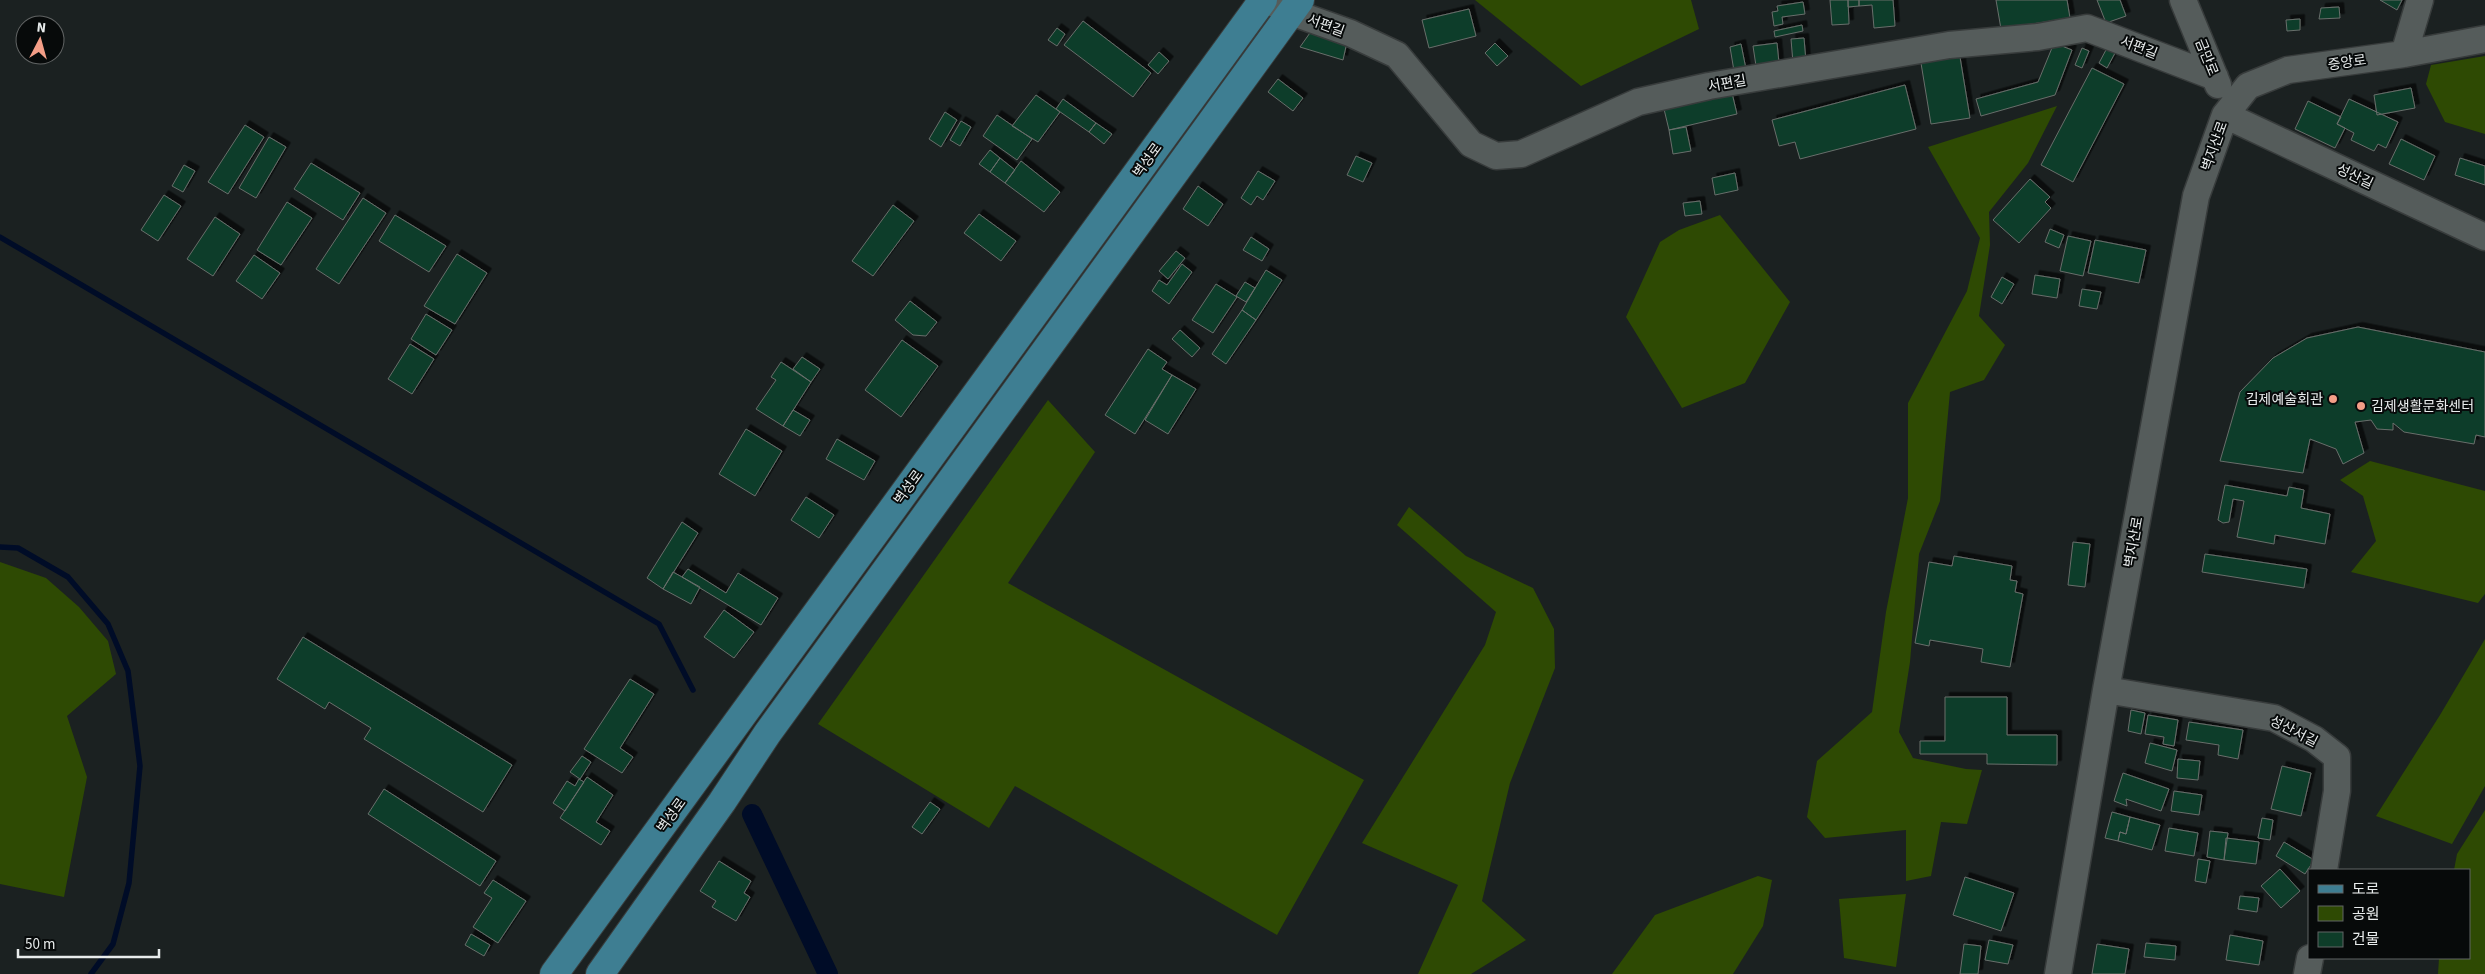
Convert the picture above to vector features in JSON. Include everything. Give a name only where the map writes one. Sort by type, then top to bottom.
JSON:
[{"type":"main road","name":"벽성로","points":[[554,974],[1264,0]]},
{"type":"main road","points":[[600,974],[722,802],[767,734],[1296,6]]},
{"type":"street","name":"서편길","points":[[1267,0],[1296,6],[1397,55],[1471,144],[1496,156],[1520,154],[1638,102],[1709,86],[1949,45],[2038,37],[2087,28],[2215,76]]},
{"type":"street","name":"금만로","points":[[2183,0],[2215,76],[2225,115]]},
{"type":"street","points":[[2404,54],[2420,0]]},
{"type":"street","name":"중앙로","points":[[2225,115],[2248,86],[2288,70],[2404,54],[2485,39]]},
{"type":"street","name":"성산길","points":[[2225,115],[2485,237]]},
{"type":"street","name":"벽지산로","points":[[2058,974],[2106,690],[2196,196],[2225,115]]},
{"type":"street","name":"성산서길","points":[[2106,690],[2274,718],[2314,738],[2337,757],[2337,791],[2324,869]]},
{"type":"street","points":[[2307,974],[2310,959]]},
{"type":"green space","points":[[1475,0],[1691,0],[1699,29],[1581,86]]},
{"type":"green space","points":[[2485,56],[2485,134],[2445,122],[2426,84],[2431,65]]},
{"type":"green space","points":[[2057,106],[2028,163],[1989,212],[1990,245],[1979,316],[2005,345],[1984,380],[1950,392],[1940,501],[1919,554],[1910,662],[1899,732],[1913,758],[1966,769],[1982,770],[1967,824],[1941,822],[1931,876],[1906,881],[1906,830],[1825,838],[1807,817],[1817,761],[1872,712],[1886,612],[1908,498],[1908,403],[1967,291],[1980,238],[1928,147]]},
{"type":"green space","points":[[1720,215],[1790,302],[1745,383],[1682,408],[1626,317],[1660,242],[1679,230]]},
{"type":"green space","points":[[1048,400],[1095,452],[1008,583],[1364,780],[1277,935],[1015,786],[989,828],[818,724]]},
{"type":"green space","points":[[2370,461],[2485,491],[2485,594],[2478,603],[2351,572],[2376,541],[2363,496],[2340,480]]},
{"type":"green space","points":[[1409,507],[1466,556],[1533,588],[1554,629],[1555,668],[1510,783],[1482,901],[1526,940],[1471,974],[1418,974],[1458,885],[1362,843],[1485,645],[1496,612],[1397,525]]},
{"type":"green space","points":[[0,562],[46,578],[79,607],[108,641],[116,674],[67,716],[87,777],[64,897],[0,884]]},
{"type":"green space","points":[[2485,639],[2485,786],[2452,844],[2376,816],[2440,715]]},
{"type":"green space","points":[[2485,810],[2485,974],[2438,974],[2439,959],[2470,959],[2470,869],[2454,869],[2457,854]]},
{"type":"green space","points":[[1758,876],[1772,880],[1763,926],[1733,974],[1612,974],[1655,915]]},
{"type":"green space","points":[[1906,894],[1896,967],[1844,958],[1839,899]]},
{"type":"building","points":[[1830,0],[1848,0],[1849,24],[1832,25]]},
{"type":"building","points":[[1848,0],[1859,0],[1859,6],[1848,7]]},
{"type":"building","points":[[1859,0],[1893,0],[1895,26],[1874,28],[1872,5],[1859,6]]},
{"type":"building","points":[[1996,0],[2067,0],[2070,18],[2001,29]]},
{"type":"building","points":[[2097,0],[2120,0],[2126,16],[2106,23]]},
{"type":"building","points":[[2380,0],[2402,0],[2397,10]]},
{"type":"building","points":[[1803,2],[1805,14],[1782,17],[1783,24],[1774,26],[1772,12],[1778,11],[1777,6]]},
{"type":"building","points":[[2339,7],[2340,18],[2319,19],[2321,8]]},
{"type":"building","points":[[1469,9],[1476,36],[1429,48],[1422,20]]},
{"type":"building","points":[[2300,19],[2300,30],[2287,31],[2286,20]]},
{"type":"building","points":[[1083,21],[1151,73],[1133,97],[1064,45]]},
{"type":"building","points":[[1802,25],[1803,31],[1775,37],[1774,31]]},
{"type":"building","points":[[1057,28],[1065,34],[1057,46],[1048,40]]},
{"type":"building","points":[[1312,30],[1347,42],[1343,60],[1300,47]]},
{"type":"building","points":[[1804,38],[1806,62],[1793,63],[1791,39]]},
{"type":"building","points":[[1495,43],[1508,56],[1497,66],[1485,53]]},
{"type":"building","points":[[1777,43],[1779,63],[1756,66],[1753,46]]},
{"type":"building","points":[[2054,43],[2072,50],[2055,95],[1981,116],[1976,99],[2038,82]]},
{"type":"building","points":[[1741,44],[1746,69],[1734,71],[1730,47]]},
{"type":"building","points":[[2082,48],[2089,51],[2082,68],[2075,65]]},
{"type":"building","points":[[2107,48],[2115,53],[2107,68],[2099,63]]},
{"type":"building","points":[[1959,51],[1970,118],[1931,124],[1920,57]]},
{"type":"building","points":[[1159,52],[1169,61],[1158,74],[1148,65]]},
{"type":"building","points":[[2092,68],[2124,84],[2073,182],[2041,165]]},
{"type":"building","points":[[1278,79],[1303,98],[1293,111],[1268,92]]},
{"type":"building","points":[[1905,85],[1916,129],[1800,159],[1795,142],[1779,146],[1772,120]]},
{"type":"building","points":[[2411,88],[2415,108],[2377,115],[2374,95]]},
{"type":"building","points":[[1732,93],[1737,114],[1669,130],[1664,109]]},
{"type":"building","points":[[1036,95],[1060,112],[1038,142],[1012,126]]},
{"type":"building","points":[[1063,99],[1096,123],[1089,132],[1056,109]]},
{"type":"building","points":[[2349,99],[2398,122],[2386,148],[2378,144],[2374,151],[2351,140],[2354,133],[2337,124]]},
{"type":"building","points":[[2308,101],[2341,117],[2337,124],[2345,128],[2335,148],[2295,129]]},
{"type":"building","points":[[945,112],[957,120],[941,147],[929,139]]},
{"type":"building","points":[[997,115],[1032,139],[1017,160],[983,136]]},
{"type":"building","points":[[961,121],[971,127],[960,146],[950,140]]},
{"type":"building","points":[[1096,123],[1112,134],[1104,144],[1089,132]]},
{"type":"building","points":[[245,125],[264,137],[228,194],[208,182]]},
{"type":"building","points":[[1686,127],[1691,151],[1673,154],[1669,130]]},
{"type":"building","points":[[269,137],[286,147],[256,198],[239,188]]},
{"type":"building","points":[[2401,139],[2435,156],[2424,180],[2389,164]]},
{"type":"building","points":[[990,150],[1000,158],[990,172],[979,164]]},
{"type":"building","points":[[1356,156],[1372,163],[1363,182],[1347,175]]},
{"type":"building","points":[[1000,158],[1015,170],[1005,183],[990,172]]},
{"type":"building","points":[[2460,158],[2485,166],[2485,185],[2455,175]]},
{"type":"building","points":[[1021,161],[1060,192],[1044,212],[1005,183]]},
{"type":"building","points":[[311,163],[360,193],[343,220],[294,189]]},
{"type":"building","points":[[184,165],[195,171],[183,192],[172,186]]},
{"type":"building","points":[[1258,171],[1275,181],[1263,200],[1257,196],[1251,205],[1241,198]]},
{"type":"building","points":[[1735,173],[1738,190],[1715,195],[1712,178]]},
{"type":"building","points":[[2030,179],[2050,197],[2045,202],[2051,208],[2019,243],[1993,220]]},
{"type":"building","points":[[1198,186],[1223,204],[1208,226],[1183,209]]},
{"type":"building","points":[[164,195],[181,206],[158,241],[141,230]]},
{"type":"building","points":[[363,198],[386,213],[339,284],[316,269]]},
{"type":"building","points":[[1700,201],[1702,214],[1685,216],[1683,203]]},
{"type":"building","points":[[287,202],[312,218],[281,265],[257,250]]},
{"type":"building","points":[[893,205],[914,221],[873,276],[852,261]]},
{"type":"building","points":[[979,214],[1016,241],[1001,261],[964,233]]},
{"type":"building","points":[[395,215],[446,246],[429,272],[379,241]]},
{"type":"building","points":[[215,217],[240,234],[213,276],[187,259]]},
{"type":"building","points":[[2050,229],[2064,235],[2059,248],[2045,242]]},
{"type":"building","points":[[2068,236],[2091,241],[2083,276],[2060,271]]},
{"type":"building","points":[[1251,237],[1269,249],[1262,261],[1243,250]]},
{"type":"building","points":[[2095,240],[2146,250],[2139,283],[2088,273]]},
{"type":"building","points":[[1176,251],[1185,258],[1168,279],[1159,271]]},
{"type":"building","points":[[457,254],[487,273],[455,324],[424,306]]},
{"type":"building","points":[[254,255],[280,273],[262,299],[236,281]]},
{"type":"building","points":[[1182,264],[1192,272],[1169,304],[1152,291],[1159,280],[1167,285]]},
{"type":"building","points":[[1266,270],[1282,280],[1256,320],[1242,310]]},
{"type":"building","points":[[2035,275],[2060,279],[2057,298],[2032,294]]},
{"type":"building","points":[[2002,277],[2014,284],[2002,304],[1991,297]]},
{"type":"building","points":[[1245,282],[1255,288],[1246,302],[1236,296]]},
{"type":"building","points":[[1216,284],[1237,297],[1213,333],[1192,320]]},
{"type":"building","points":[[2082,289],[2101,292],[2097,309],[2079,306]]},
{"type":"building","points":[[910,301],[937,322],[926,336],[913,335],[895,320]]},
{"type":"building","points":[[1242,310],[1256,320],[1226,364],[1212,354]]},
{"type":"building","points":[[426,314],[452,330],[436,355],[411,339]]},
{"type":"building","name":"김제생활문화센터","points":[[2358,327],[2485,352],[2485,437],[2476,435],[2474,444],[2404,432],[2393,423],[2393,430],[2377,429],[2371,420],[2355,422],[2364,453],[2343,464],[2336,449],[2310,439],[2303,473],[2220,461],[2240,392],[2273,358],[2307,338]]},
{"type":"building","points":[[1180,330],[1200,348],[1192,357],[1172,339]]},
{"type":"building","points":[[902,340],[938,366],[901,417],[865,390]]},
{"type":"building","points":[[410,344],[434,359],[412,394],[388,379]]},
{"type":"building","points":[[1148,349],[1167,362],[1162,369],[1172,375],[1135,434],[1105,415]]},
{"type":"building","points":[[802,357],[820,369],[811,382],[793,369]]},
{"type":"building","points":[[781,362],[811,382],[783,426],[756,409],[776,380],[771,377]]},
{"type":"building","points":[[1172,375],[1196,389],[1168,434],[1145,420]]},
{"type":"building","points":[[793,410],[810,420],[800,436],[783,426]]},
{"type":"building","points":[[746,429],[782,451],[755,496],[719,474]]},
{"type":"building","points":[[837,439],[875,461],[864,480],[826,459]]},
{"type":"building","points":[[2225,485],[2287,496],[2289,487],[2304,490],[2301,508],[2330,514],[2325,544],[2275,535],[2274,544],[2237,537],[2244,501],[2233,499],[2229,522],[2223,523],[2218,520]]},
{"type":"building","points":[[806,497],[834,515],[819,538],[791,520]]},
{"type":"building","points":[[682,522],[698,533],[663,589],[647,578]]},
{"type":"building","points":[[2073,542],[2090,544],[2085,587],[2068,585]]},
{"type":"building","points":[[2205,554],[2307,569],[2304,588],[2202,572]]},
{"type":"building","points":[[1954,556],[2012,566],[2010,580],[2017,581],[2015,592],[2023,594],[2010,667],[1981,662],[1983,649],[1930,640],[1929,646],[1915,643],[1929,562],[1952,566]]},
{"type":"building","points":[[688,569],[726,593],[738,573],[778,598],[761,625],[682,577]]},
{"type":"building","points":[[673,572],[700,587],[691,604],[663,589]]},
{"type":"building","points":[[724,610],[754,632],[734,658],[704,637]]},
{"type":"building","points":[[303,637],[512,765],[483,812],[364,739],[371,728],[329,702],[325,709],[277,679]]},
{"type":"building","points":[[630,679],[654,694],[620,748],[633,757],[622,773],[584,749]]},
{"type":"building","points":[[1945,697],[2007,697],[2007,735],[2057,735],[2057,765],[1987,764],[1987,754],[1920,754],[1920,741],[1945,741]]},
{"type":"building","points":[[2131,710],[2145,713],[2141,734],[2128,731]]},
{"type":"building","points":[[2148,715],[2178,720],[2174,746],[2163,744],[2164,737],[2145,734]]},
{"type":"building","points":[[2189,722],[2243,730],[2238,759],[2218,755],[2219,745],[2186,740]]},
{"type":"building","points":[[2150,743],[2177,750],[2172,771],[2145,763]]},
{"type":"building","points":[[582,756],[591,762],[580,779],[570,772]]},
{"type":"building","points":[[2178,759],[2200,761],[2198,780],[2177,778]]},
{"type":"building","points":[[2282,766],[2311,773],[2301,816],[2271,809]]},
{"type":"building","points":[[2123,773],[2169,789],[2161,811],[2126,799],[2127,806],[2114,801]]},
{"type":"building","points":[[587,777],[613,795],[596,822],[610,831],[601,845],[560,818]]},
{"type":"building","points":[[579,779],[584,782],[565,811],[553,803],[567,781],[575,786]]},
{"type":"building","points":[[384,789],[496,861],[480,886],[368,814]]},
{"type":"building","points":[[2174,791],[2202,795],[2199,815],[2171,811]]},
{"type":"building","points":[[930,802],[940,809],[922,834],[912,827]]},
{"type":"building","points":[[2112,812],[2130,817],[2126,834],[2120,832],[2118,841],[2105,838]]},
{"type":"building","points":[[2130,817],[2160,825],[2152,850],[2118,841],[2120,832],[2126,834]]},
{"type":"building","points":[[2262,818],[2273,820],[2270,840],[2258,838]]},
{"type":"building","points":[[2169,828],[2198,833],[2194,856],[2165,851]]},
{"type":"building","points":[[2210,831],[2228,833],[2224,860],[2207,857]]},
{"type":"building","points":[[2226,838],[2259,842],[2256,864],[2224,860]]},
{"type":"building","points":[[2284,842],[2314,860],[2305,874],[2276,856]]},
{"type":"building","points":[[2198,859],[2210,861],[2206,883],[2195,881]]},
{"type":"building","points":[[719,861],[751,881],[744,893],[750,897],[736,921],[712,907],[716,901],[700,891]]},
{"type":"building","points":[[2280,869],[2300,891],[2281,908],[2261,886]]},
{"type":"building","points":[[1965,877],[2014,893],[2001,931],[1953,915]]},
{"type":"building","points":[[493,880],[526,901],[498,943],[473,927],[492,898],[484,893]]},
{"type":"building","points":[[2240,896],[2259,898],[2257,912],[2238,909]]},
{"type":"building","points":[[471,934],[490,945],[484,956],[465,945]]},
{"type":"building","points":[[2230,935],[2263,941],[2259,965],[2226,960]]},
{"type":"building","points":[[1989,940],[2013,945],[2008,964],[1985,960]]},
{"type":"building","points":[[2146,943],[2176,946],[2175,960],[2144,957]]},
{"type":"building","points":[[1964,944],[1981,946],[1978,974],[1960,974]]},
{"type":"building","points":[[2097,944],[2129,949],[2125,974],[2092,974]]},
{"type":"waterway","points":[[0,237],[659,624],[693,690]]},
{"type":"waterway","points":[[0,547],[18,548],[68,577],[108,624],[128,671],[140,766],[129,883],[113,944],[91,974]]},
{"type":"waterway","points":[[752,814],[828,974]]},
{"type":"place","name":"김제예술회관","points":[[2333,399]]},
{"type":"place","name":"김제생활문화센터","points":[[2361,406]]}]
